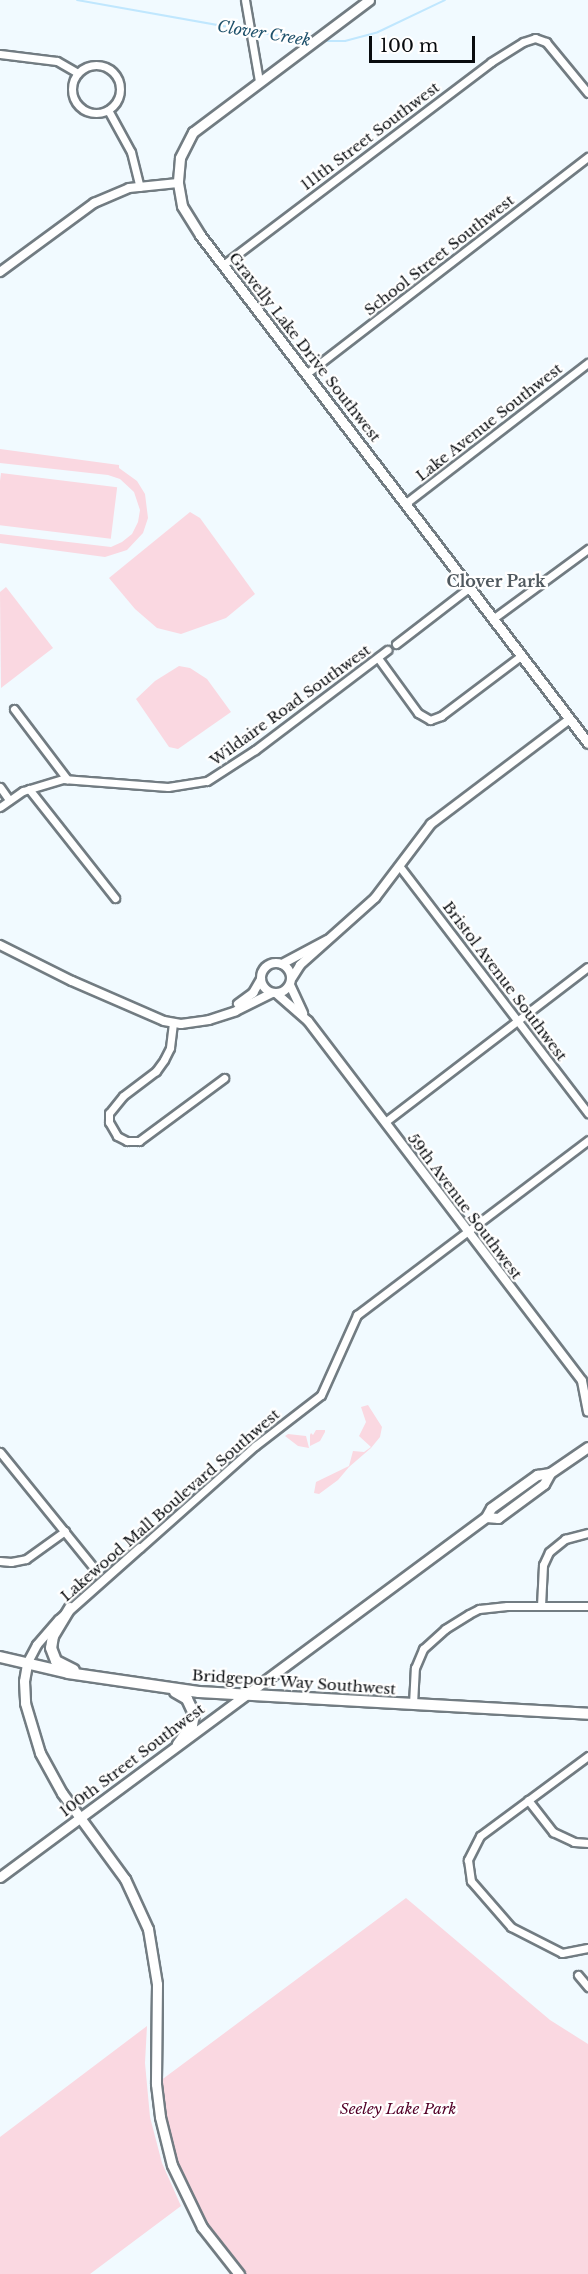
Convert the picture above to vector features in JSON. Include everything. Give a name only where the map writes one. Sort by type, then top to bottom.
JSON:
[{"type":"main road","points":[[336,25],[359,0]]},
{"type":"main road","name":"Gravelly Lake Drive Southwest","points":[[369,0],[193,132],[180,158],[178,183],[185,214],[588,742]]},
{"type":"main road","name":"100th Street Southwest","points":[[0,1877],[486,1517],[498,1518],[544,1484],[550,1473],[588,1447]]},
{"type":"main road","points":[[70,1608],[53,1636],[51,1652],[56,1661],[84,1676]]},
{"type":"main road","name":"Bridgeport Way Southwest","points":[[0,1657],[84,1676],[157,1687],[243,1696],[588,1714]]},
{"type":"main road","points":[[27,1664],[24,1696],[33,1736],[49,1771],[80,1818],[122,1873],[144,1916],[156,1970],[156,2084],[168,2150],[178,2181],[202,2227],[239,2274]]},
{"type":"main road","points":[[157,1687],[182,1696],[194,1710],[192,1725],[178,1744]]},
{"type":"street","points":[[245,0],[259,81]]},
{"type":"street","name":"111th Street Southwest","points":[[223,265],[491,62],[523,42],[537,39],[546,42],[588,93]]},
{"type":"street","points":[[0,54],[57,61],[78,73]]},
{"type":"street","points":[[96,65],[111,70],[119,83],[118,99],[108,110],[92,113],[78,106],[72,91],[78,73],[96,65]]},
{"type":"street","points":[[108,110],[131,152],[140,187]]},
{"type":"street","name":"School Street Southwest","points":[[306,374],[588,157]]},
{"type":"street","points":[[0,272],[94,203],[119,192],[140,187],[178,183]]},
{"type":"street","name":"Lake Avenue Southwest","points":[[406,503],[588,363]]},
{"type":"street","points":[[494,618],[588,549]]},
{"type":"street","points":[[396,644],[470,587]]},
{"type":"street","name":"Wildaire Road Southwest","points":[[0,807],[30,789],[67,779],[168,787],[207,781],[255,750],[387,650]]},
{"type":"street","points":[[378,658],[418,713],[425,719],[432,720],[522,655]]},
{"type":"street","points":[[14,709],[67,779]]},
{"type":"street","points":[[0,945],[142,1014],[173,1023],[201,1022],[220,1017],[274,993],[285,991],[300,965],[375,898],[431,824],[570,719]]},
{"type":"street","points":[[0,787],[9,800]]},
{"type":"street","points":[[30,789],[114,898]]},
{"type":"street","name":"Bristol Avenue Southwest","points":[[400,867],[588,1113]]},
{"type":"street","points":[[220,1017],[253,993],[268,966],[282,964],[330,939]]},
{"type":"street","points":[[282,964],[289,970],[291,981]]},
{"type":"street","points":[[385,1122],[588,967]]},
{"type":"street","points":[[261,978],[264,987],[274,993]]},
{"type":"street","name":"59th Avenue Southwest","points":[[291,981],[308,1021]]},
{"type":"street","name":"59th Avenue Southwest","points":[[274,993],[308,1021],[582,1381],[588,1412]]},
{"type":"street","points":[[173,1023],[170,1048],[160,1066],[123,1096],[109,1113],[109,1122],[117,1136],[124,1140],[139,1141],[224,1078]]},
{"type":"street","name":"Lakewood Mall Boulevard Southwest","points":[[27,1664],[42,1638],[70,1608],[262,1440],[321,1395],[357,1315],[588,1140]]},
{"type":"street","points":[[582,1381],[588,1394]]},
{"type":"street","points":[[0,1452],[94,1568]]},
{"type":"street","points":[[0,1560],[12,1563],[26,1559],[65,1531]]},
{"type":"street","points":[[541,1606],[543,1565],[549,1552],[565,1539],[588,1533]]},
{"type":"street","points":[[413,1704],[415,1668],[423,1649],[445,1629],[479,1609],[588,1606]]},
{"type":"street","points":[[588,1756],[480,1836],[470,1853],[469,1875],[501,1918],[511,1927],[555,1950],[570,1952],[588,1948]]},
{"type":"street","points":[[528,1800],[553,1832],[574,1842],[588,1843]]},
{"type":"street","points":[[578,1975],[588,1987]]},
{"type":"green space","points":[[0,449],[119,465],[119,468],[137,481],[145,494],[148,518],[143,533],[127,550],[105,557],[0,543],[0,534],[111,547],[132,534],[138,522],[140,510],[134,492],[120,479],[108,475],[0,463]]},
{"type":"green space","points":[[1,473],[117,487],[111,539],[0,525]]},
{"type":"green space","points":[[190,512],[200,518],[255,594],[226,618],[181,634],[157,628],[135,609],[109,578]]},
{"type":"green space","points":[[6,587],[53,648],[1,688],[0,592]]},
{"type":"green space","points":[[179,666],[190,668],[207,679],[231,712],[178,749],[169,747],[136,699],[155,681]]},
{"type":"green space","points":[[368,1405],[382,1427],[380,1437],[371,1448],[338,1480],[319,1494],[314,1493],[316,1482],[349,1466],[353,1451],[364,1452],[371,1447],[359,1436],[366,1422],[361,1407]]},
{"type":"green space","points":[[316,1430],[325,1430],[325,1432],[320,1441],[310,1446],[310,1435],[311,1433],[313,1435]]},
{"type":"green space","points":[[288,1434],[306,1436],[309,1448],[298,1446],[285,1436]]},
{"type":"green space","name":"Seeley Lake Park","points":[[406,1898],[550,2020],[588,2044],[588,2274],[239,2274],[223,2256],[179,2181],[156,2084]]},
{"type":"green space","points":[[147,2026],[145,2063],[150,2117],[162,2163],[181,2206],[90,2274],[0,2274],[0,2137]]},
{"type":"waterway","name":"Clover Creek","points":[[77,0],[307,41]]},
{"type":"waterway","name":"Clover Creek","points":[[319,41],[345,41],[378,32],[445,0]]},
{"type":"district","name":"Clover Park","points":[[496,581]]}]
